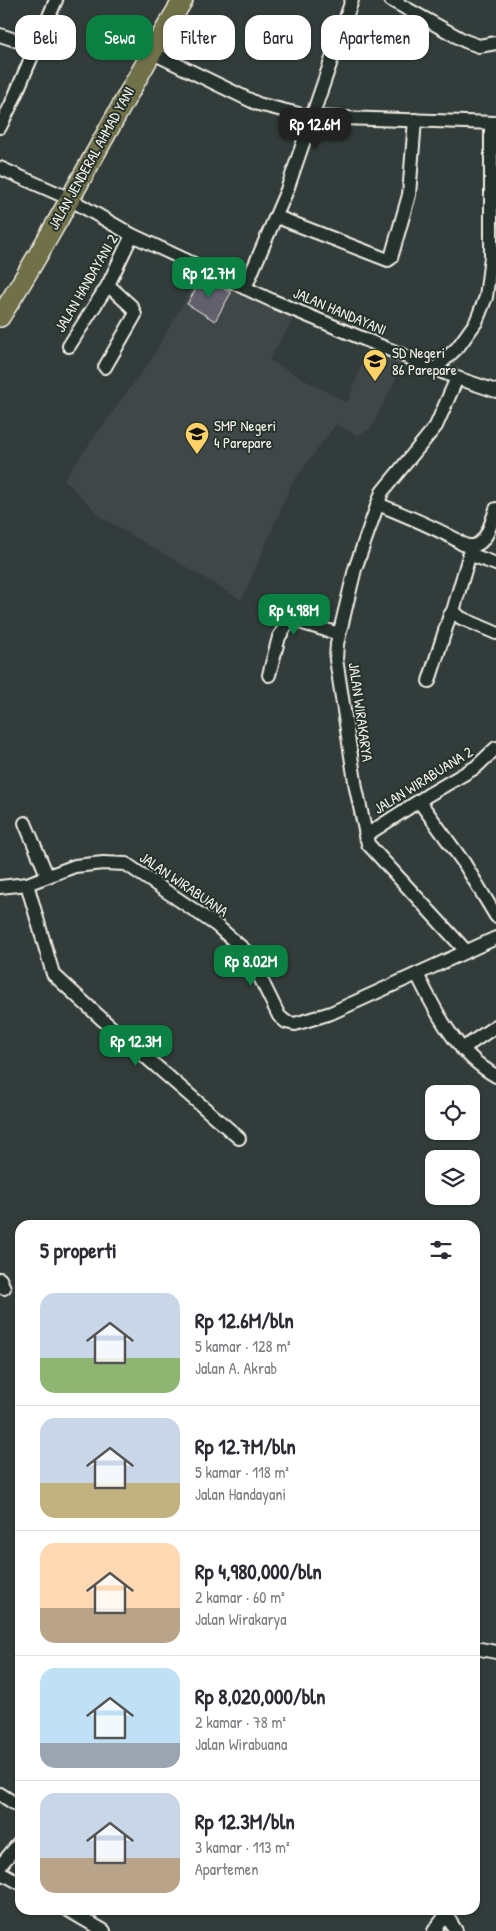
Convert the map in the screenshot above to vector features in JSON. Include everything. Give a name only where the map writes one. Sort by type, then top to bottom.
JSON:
[{"type":"highway","name":"JALAN JENDERAL AHMAD YANI","points":[[153,49],[183,0]]},
{"type":"highway","name":"JALAN JENDERAL AHMAD YANI","points":[[3,306],[38,258],[68,198],[146,60]]},
{"type":"street","points":[[50,15],[56,0]]},
{"type":"street","points":[[245,288],[277,217],[352,0]]},
{"type":"street","points":[[391,0],[465,41],[479,46],[496,44]]},
{"type":"street","points":[[0,35],[15,40]]},
{"type":"street","points":[[153,53],[258,104],[311,118],[494,123],[491,257],[486,297],[476,322],[458,347],[436,369]]},
{"type":"street","points":[[0,126],[30,60]]},
{"type":"street","points":[[277,217],[388,260],[391,258],[410,195],[415,120]]},
{"type":"street","name":"JALAN HANDAYANI","points":[[0,168],[68,198],[132,235],[245,288],[457,378],[496,391]]},
{"type":"street","name":"JALAN HANDAYANI 2","points":[[69,346],[108,285],[132,235]]},
{"type":"street","points":[[105,367],[135,315],[132,307],[108,285]]},
{"type":"street","name":"JALAN WIRAKARYA","points":[[457,378],[436,426],[388,482],[378,504],[355,569],[339,634],[336,659],[365,836],[381,861],[466,951]]},
{"type":"street","points":[[378,504],[435,528],[496,564]]},
{"type":"street","points":[[429,681],[435,656],[453,611],[470,549],[484,537],[496,509]]},
{"type":"street","points":[[453,611],[461,618],[496,633]]},
{"type":"street","points":[[269,675],[279,637],[290,619],[294,618],[339,634]]},
{"type":"street","name":"JALAN WIRABUANA 2","points":[[365,836],[476,767],[496,748]]},
{"type":"street","points":[[419,801],[464,863],[496,916]]},
{"type":"street","points":[[25,823],[47,875]]},
{"type":"street","name":"JALAN WIRABUANA","points":[[0,887],[27,884],[75,866],[121,863],[132,867],[216,925],[248,953],[279,1016],[286,1022],[295,1024],[331,1013],[496,938]]},
{"type":"street","points":[[27,884],[53,974],[239,1138]]},
{"type":"street","points":[[417,974],[436,1012],[462,1049],[468,1056],[496,1076]]},
{"type":"street","points":[[462,1049],[496,1026]]},
{"type":"street","points":[[480,1649],[496,1652]]},
{"type":"street","points":[[0,1794],[15,1804]]},
{"type":"street","points":[[0,1866],[15,1848]]},
{"type":"street","points":[[0,1872],[15,1880]]},
{"type":"street","points":[[77,1915],[104,1931]]},
{"type":"street","points":[[434,1931],[443,1915]]},
{"type":"street","points":[[447,1915],[456,1931]]},
{"type":"shaded area","name":"SMP Negeri 4 Parepare","points":[[202,271],[295,316],[269,360],[347,403],[369,346],[405,361],[371,428],[357,436],[336,424],[291,485],[242,600],[101,517],[64,479],[152,358]]},
{"type":"building","points":[[203,277],[231,293],[215,321],[187,304]]},
{"type":"place","name":"SD Negeri 86 Parepare","points":[[375,382]]},
{"type":"place","name":"SMP Negeri 4 Parepare","points":[[197,455]]}]
